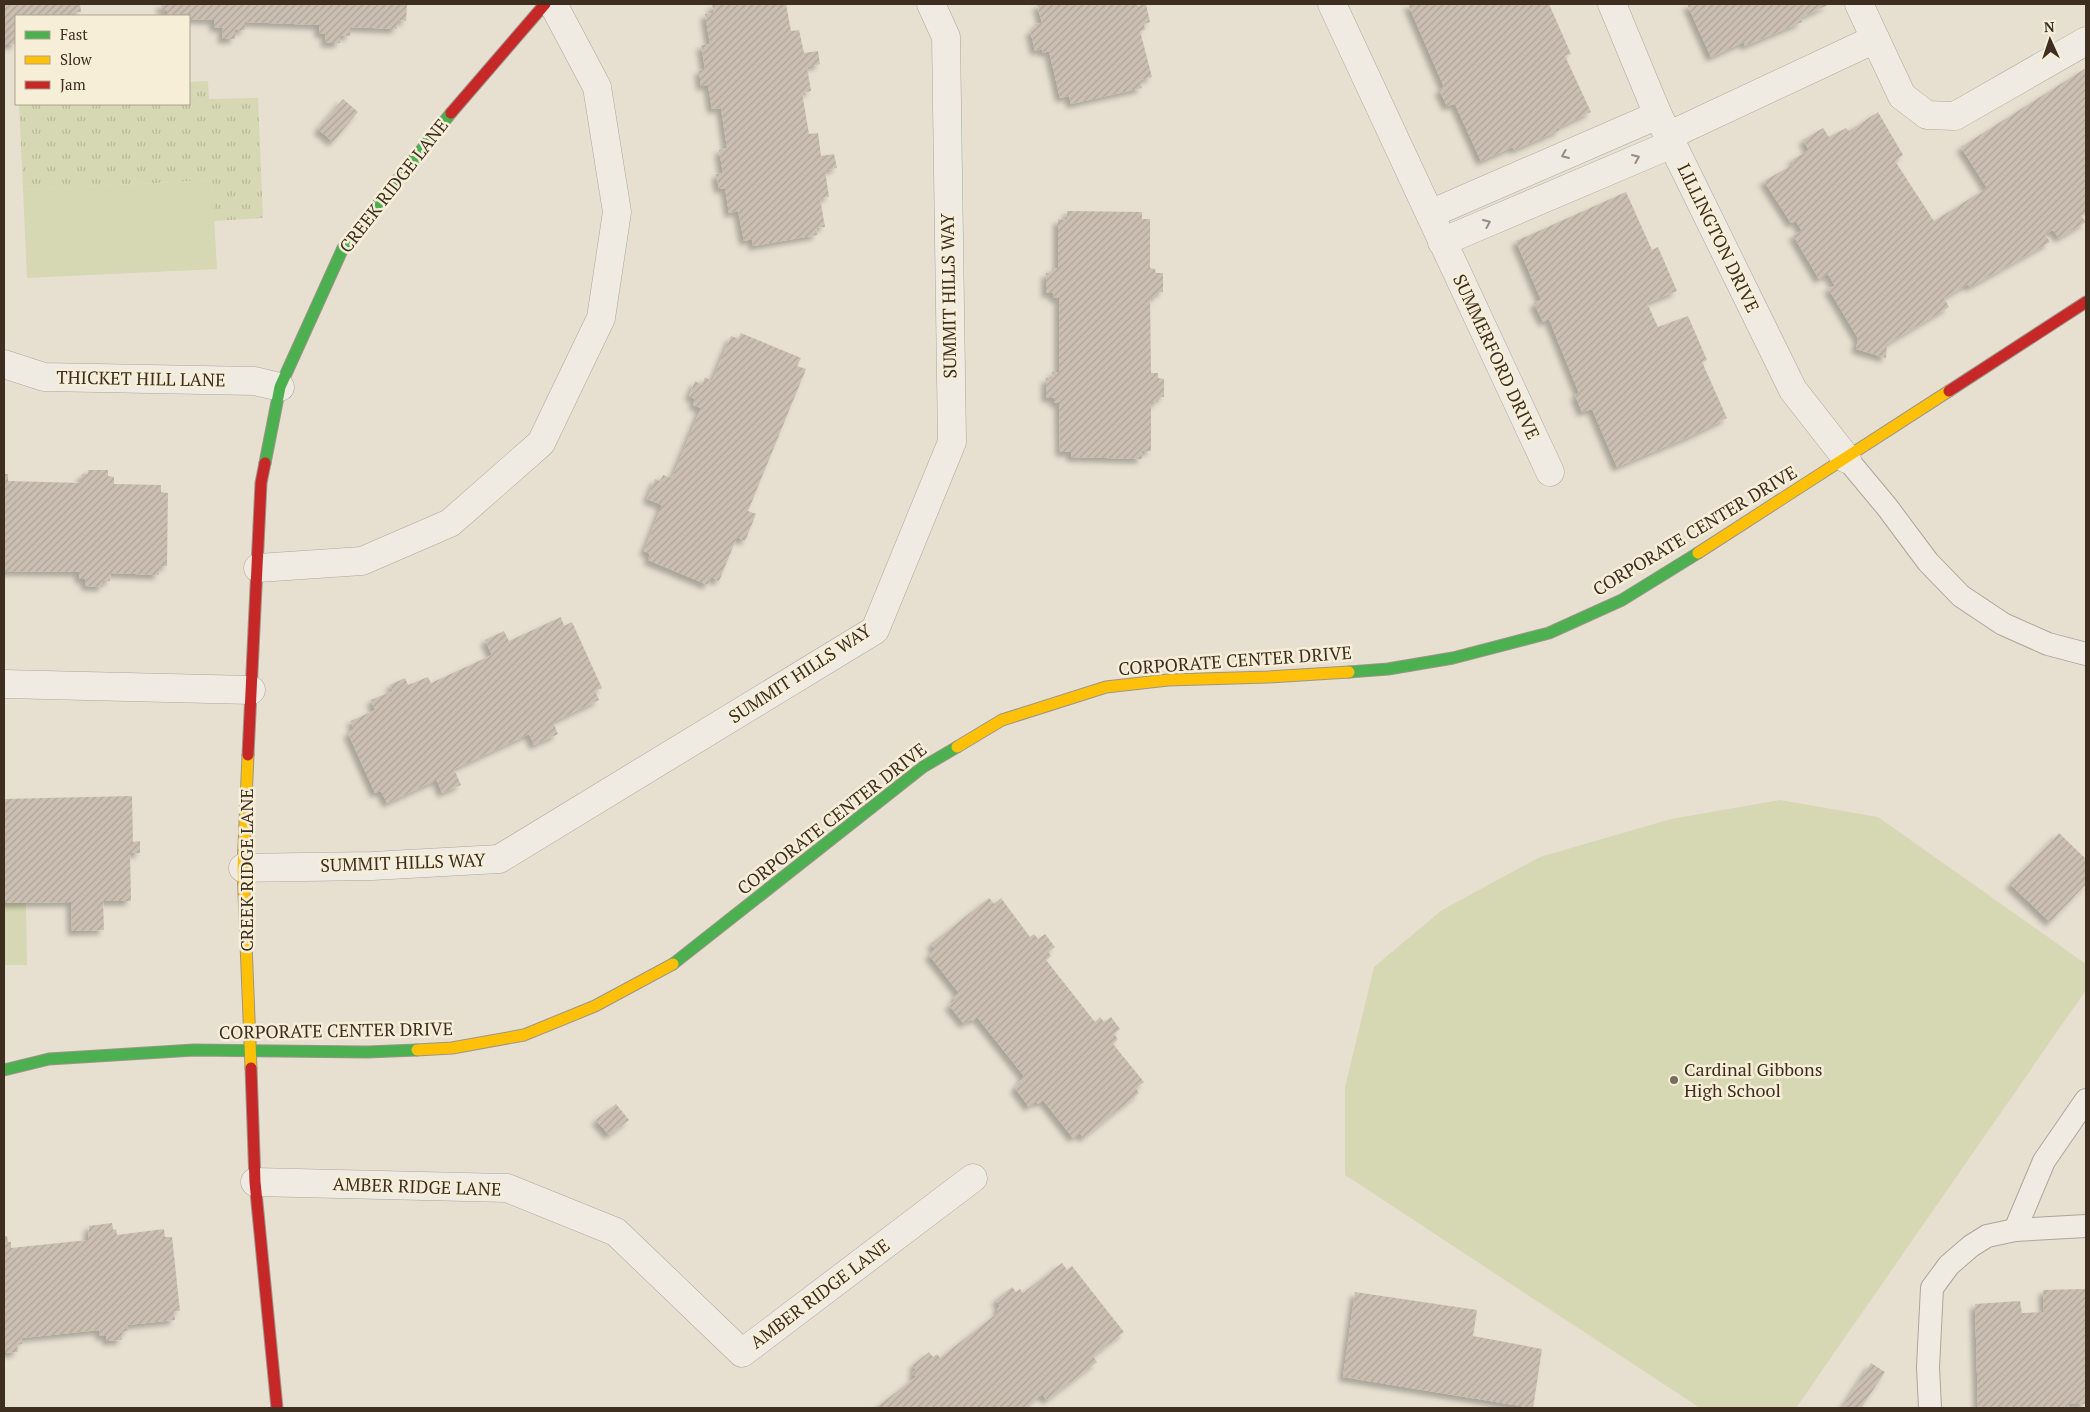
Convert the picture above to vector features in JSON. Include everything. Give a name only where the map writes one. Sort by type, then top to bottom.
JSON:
[{"type":"street","name":"CREEK RIDGE LANE","points":[[249,1050],[243,868],[251,690],[261,483],[280,387],[343,248],[441,124],[545,4]]},
{"type":"street","points":[[258,568],[362,561],[442,527],[450,523],[541,443],[601,318],[617,212],[597,87],[553,4]]},
{"type":"street","name":"SUMMIT HILLS WAY","points":[[243,868],[372,866],[499,859],[875,630],[952,442],[946,37],[931,4]]},
{"type":"street","name":"SUMMERFORD DRIVE","points":[[1332,4],[1550,472]]},
{"type":"street","name":"LILLINGTON DRIVE","points":[[1612,4],[1666,132],[1793,390],[1847,459]]},
{"type":"street","points":[[1859,4],[1902,96],[1927,115],[1955,116],[2086,41]]},
{"type":"street","points":[[1442,242],[1549,196],[1666,132],[1875,39]]},
{"type":"street","points":[[1430,214],[1536,168],[1666,132]]},
{"type":"street","name":"CORPORATE CENTER DRIVE","points":[[4,1070],[49,1060],[194,1050],[366,1052],[452,1048],[524,1035],[595,1006],[680,961],[923,767],[1002,720],[1106,687],[1168,680],[1268,677],[1388,669],[1453,658],[1549,633],[1622,600],[1734,531],[2086,302]]},
{"type":"street","name":"THICKET HILL LANE","points":[[4,364],[44,377],[255,382],[280,387]]},
{"type":"street","points":[[4,684],[251,690]]},
{"type":"street","points":[[249,1050],[255,1182],[277,1408]]},
{"type":"street","name":"AMBER RIDGE LANE","points":[[255,1182],[507,1188],[616,1232],[742,1353],[973,1178]]},
{"type":"lane","points":[[1536,168],[1549,196]]},
{"type":"lane","points":[[1847,459],[1887,507],[1928,562],[1961,596],[2003,624],[2048,644],[2086,654]]},
{"type":"lane","points":[[2015,1230],[2044,1161],[2086,1100]]},
{"type":"lane","points":[[1930,1408],[1928,1367],[1932,1288],[1948,1265],[1971,1246],[1987,1236],[2015,1230],[2086,1226]]},
{"type":"green space","points":[[208,81],[209,99],[258,98],[263,218],[214,221],[212,180],[23,190],[19,105],[190,105],[190,82]]},
{"type":"green space","points":[[212,180],[217,269],[27,278],[23,190]]},
{"type":"green space","points":[[1780,800],[1878,817],[2086,964],[2086,990],[1796,1408],[1700,1408],[1345,1175],[1345,1087],[1374,967],[1442,910],[1540,857],[1671,819]]},
{"type":"green space","points":[[4,903],[26,903],[27,965],[4,965]]},
{"type":"building","points":[[4,4],[80,4],[81,12],[73,12],[74,15],[15,15],[15,44],[6,45],[4,37]]},
{"type":"building","points":[[161,4],[407,4],[406,21],[398,20],[397,29],[350,27],[350,36],[340,35],[340,43],[325,43],[326,34],[319,33],[319,25],[245,22],[245,30],[235,30],[235,39],[222,39],[223,28],[214,27],[214,20],[190,19],[190,15],[167,15],[167,10],[161,10]]},
{"type":"building","points":[[786,4],[791,31],[799,30],[804,53],[818,51],[820,64],[807,67],[811,91],[802,93],[809,134],[818,133],[821,156],[834,154],[837,168],[825,170],[829,197],[820,198],[825,227],[816,228],[817,235],[753,246],[752,239],[744,241],[738,211],[729,213],[725,188],[719,189],[716,174],[723,173],[719,150],[727,148],[721,108],[712,109],[708,85],[701,86],[699,70],[705,69],[701,45],[710,44],[705,14],[714,13],[712,5]]},
{"type":"building","points":[[1037,4],[1138,4],[1138,6],[1146,4],[1150,22],[1144,24],[1145,30],[1140,31],[1152,77],[1140,80],[1142,88],[1071,104],[1069,96],[1060,98],[1049,51],[1043,53],[1042,49],[1035,51],[1030,30],[1036,29],[1035,24],[1042,23]]},
{"type":"building","points":[[1408,4],[1549,4],[1571,54],[1565,56],[1591,112],[1559,127],[1560,130],[1514,150],[1513,147],[1481,161],[1455,104],[1447,106],[1439,90],[1444,87]]},
{"type":"building","points":[[1687,4],[1830,4],[1800,18],[1802,22],[1745,46],[1744,42],[1711,57]]},
{"type":"building","points":[[2086,68],[2086,214],[2081,216],[2086,222],[2059,238],[2053,230],[2045,234],[2050,242],[1970,287],[1968,284],[1944,298],[1949,307],[1887,344],[1886,358],[1856,349],[1858,338],[1828,288],[1835,286],[1828,274],[1819,279],[1793,235],[1802,231],[1796,221],[1791,223],[1764,181],[1794,164],[1792,160],[1809,150],[1803,140],[1823,128],[1829,137],[1846,128],[1849,131],[1878,112],[1903,155],[1895,161],[1934,221],[1987,188],[1961,147]]},
{"type":"building","points":[[343,99],[358,112],[333,142],[318,129]]},
{"type":"building","points":[[1626,192],[1652,250],[1658,247],[1677,291],[1647,303],[1658,327],[1688,316],[1707,360],[1702,362],[1727,418],[1695,434],[1617,467],[1592,409],[1582,412],[1575,395],[1579,393],[1549,319],[1543,322],[1534,303],[1541,300],[1516,241]]},
{"type":"building","points":[[1067,211],[1142,212],[1142,219],[1150,219],[1150,268],[1155,269],[1156,273],[1163,273],[1163,292],[1157,292],[1157,297],[1150,297],[1151,373],[1158,373],[1158,378],[1164,379],[1164,397],[1158,397],[1158,402],[1151,402],[1151,451],[1141,451],[1142,459],[1071,457],[1071,452],[1060,452],[1059,402],[1054,403],[1054,398],[1046,398],[1046,378],[1053,378],[1052,372],[1059,372],[1059,298],[1054,298],[1053,293],[1046,293],[1046,273],[1052,273],[1052,268],[1058,269],[1058,219],[1067,220]]},
{"type":"building","points":[[741,333],[801,358],[797,366],[806,369],[748,511],[756,514],[745,541],[737,537],[719,581],[711,577],[708,585],[648,560],[650,554],[644,551],[662,505],[647,499],[655,479],[660,481],[663,475],[672,478],[701,408],[693,405],[695,399],[689,396],[695,381],[702,385],[705,377],[712,381],[731,336],[738,339]]},
{"type":"building","points":[[88,470],[108,470],[108,476],[114,477],[114,484],[161,485],[161,492],[168,493],[167,566],[159,566],[159,575],[111,573],[110,581],[103,581],[103,587],[86,586],[85,579],[79,579],[79,572],[4,571],[4,474],[8,474],[8,481],[82,483],[82,474],[88,474]]},
{"type":"building","points":[[561,617],[564,626],[572,622],[602,688],[595,691],[599,700],[553,722],[558,734],[534,745],[529,734],[454,769],[461,785],[442,793],[437,780],[387,803],[381,791],[375,793],[348,733],[354,729],[351,721],[375,710],[371,700],[393,691],[390,685],[405,678],[408,685],[428,677],[431,683],[492,655],[485,640],[504,631],[509,641]]},
{"type":"building","points":[[132,796],[133,842],[140,841],[140,853],[130,853],[131,901],[103,901],[104,930],[72,931],[71,902],[4,903],[4,799]]},
{"type":"building","points":[[2059,833],[2086,859],[2086,884],[2050,922],[2010,884]]},
{"type":"building","points":[[989,898],[994,904],[1001,898],[1030,937],[1034,934],[1038,939],[1045,934],[1055,947],[1048,952],[1051,956],[1046,960],[1095,1022],[1100,1017],[1104,1022],[1111,1017],[1120,1029],[1114,1034],[1118,1039],[1113,1044],[1144,1082],[1136,1088],[1139,1093],[1083,1138],[1080,1133],[1073,1138],[1043,1100],[1038,1104],[1036,1101],[1029,1107],[1015,1088],[1024,1076],[977,1017],[964,1024],[949,1005],[956,1000],[953,998],[959,993],[929,955],[935,949],[931,944]]},
{"type":"building","points":[[616,1104],[629,1120],[609,1135],[596,1120]]},
{"type":"building","points":[[112,1223],[113,1230],[116,1229],[117,1235],[164,1229],[165,1237],[172,1237],[180,1311],[174,1311],[175,1320],[127,1325],[128,1331],[122,1332],[122,1340],[107,1341],[106,1335],[100,1336],[99,1330],[22,1338],[22,1344],[17,1345],[18,1352],[4,1353],[4,1236],[7,1236],[8,1242],[11,1242],[11,1248],[88,1240],[89,1226]]},
{"type":"building","points":[[1062,1263],[1067,1270],[1072,1266],[1124,1332],[1093,1356],[1097,1362],[1047,1400],[1042,1394],[1024,1408],[877,1407],[916,1377],[912,1373],[916,1370],[913,1365],[929,1352],[933,1357],[937,1354],[940,1358],[999,1312],[997,1309],[1000,1306],[996,1300],[1012,1287],[1016,1292],[1020,1289],[1023,1293]]},
{"type":"building","points":[[2086,1289],[2086,1404],[2068,1404],[2069,1408],[1978,1408],[1975,1304],[2020,1301],[2022,1313],[2044,1312],[2043,1290]]},
{"type":"building","points":[[1355,1292],[1477,1310],[1473,1336],[1542,1349],[1533,1408],[1343,1377]]},
{"type":"building","points":[[1871,1363],[1885,1372],[1861,1408],[1842,1408]]},
{"type":"traffic: fast","points":[[265,463],[280,387],[343,248],[451,113]]},
{"type":"traffic: fast","points":[[1349,672],[1388,669],[1453,658],[1549,633],[1622,600],[1698,553]]},
{"type":"traffic: fast","points":[[673,964],[923,767],[957,747]]},
{"type":"traffic: fast","points":[[4,1070],[49,1059],[194,1050],[367,1052],[417,1050]]},
{"type":"traffic: slow","points":[[1698,553],[1949,391]]},
{"type":"traffic: slow","points":[[957,747],[1002,720],[1106,687],[1168,680],[1349,672]]},
{"type":"traffic: slow","points":[[248,755],[243,868],[251,1068]]},
{"type":"traffic: slow","points":[[417,1050],[452,1048],[524,1035],[595,1006],[673,964]]},
{"type":"traffic: jam","points":[[451,113],[545,4]]},
{"type":"traffic: jam","points":[[1949,391],[2086,302]]},
{"type":"traffic: jam","points":[[248,755],[261,483],[265,463]]},
{"type":"traffic: jam","points":[[251,1068],[255,1182],[277,1408]]},
{"type":"place","name":"Cardinal Gibbons High School","points":[[1674,1080]]}]
